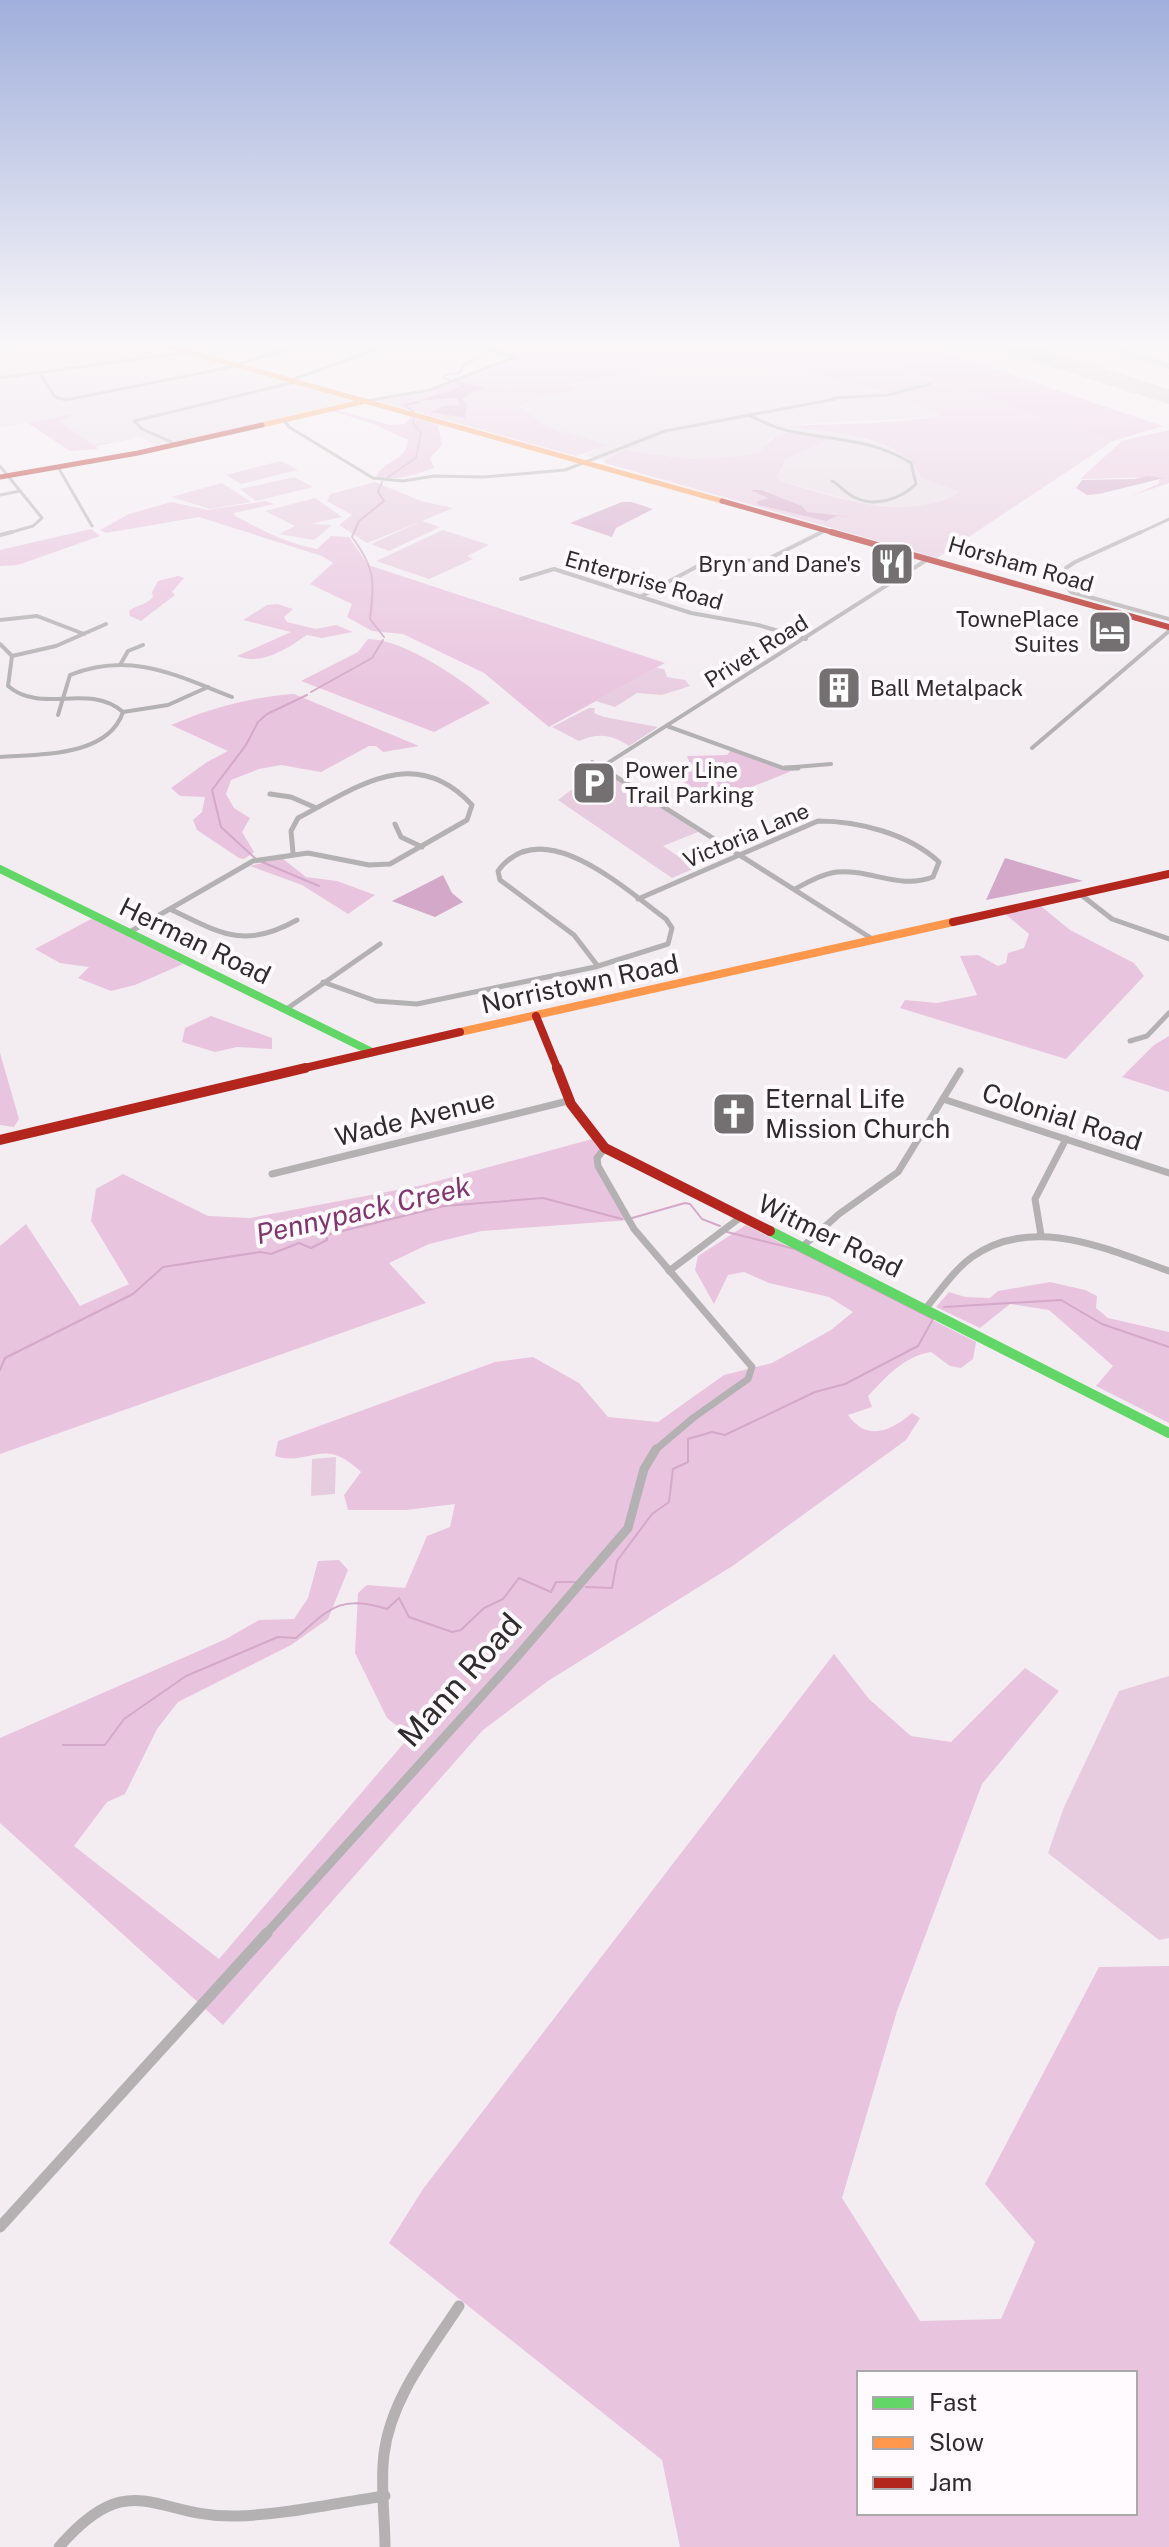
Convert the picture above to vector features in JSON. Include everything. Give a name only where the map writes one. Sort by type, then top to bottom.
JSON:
[{"type":"main road","points":[[4,476],[69,465]]},
{"type":"main road","name":"Horsham Road","points":[[586,465],[1169,629]]},
{"type":"main road","points":[[600,465],[606,469]]},
{"type":"main road","name":"Herman Road","points":[[0,869],[372,1052]]},
{"type":"main road","name":"Norristown Road","points":[[0,1140],[372,1052],[1164,875]]},
{"type":"main road","name":"Witmer Road","points":[[536,1016],[568,1101],[582,1125],[605,1148],[1169,1433]]},
{"type":"street","points":[[353,465],[377,479],[403,481],[434,476],[484,477],[565,465]]},
{"type":"street","points":[[832,481],[845,487],[856,498],[874,501],[905,494],[916,484],[911,465]]},
{"type":"street","points":[[0,466],[4,476],[41,519],[33,526],[0,535]]},
{"type":"street","points":[[58,467],[92,526]]},
{"type":"street","points":[[0,495],[20,491]]},
{"type":"street","points":[[1169,519],[1068,566],[1061,581],[1071,592],[1169,619]]},
{"type":"street","points":[[640,597],[696,567],[766,560],[825,530]]},
{"type":"street","name":"Privet Road","points":[[600,768],[928,559]]},
{"type":"street","name":"Enterprise Road","points":[[521,579],[554,569],[691,613],[758,625],[806,639]]},
{"type":"street","points":[[0,620],[41,617],[84,634]]},
{"type":"street","points":[[12,656],[52,647],[106,624]]},
{"type":"street","points":[[1032,748],[1169,629]]},
{"type":"street","points":[[0,644],[12,656]]},
{"type":"street","points":[[120,665],[128,651],[143,645]]},
{"type":"street","points":[[0,757],[66,751],[96,742],[116,730],[122,722],[123,712],[116,704],[101,699],[35,699],[12,691],[8,686],[12,656]]},
{"type":"street","points":[[58,715],[69,677],[74,672],[93,666],[153,666],[232,697]]},
{"type":"street","points":[[123,712],[168,705],[208,687]]},
{"type":"street","points":[[667,726],[783,768],[797,770],[815,763],[831,764]]},
{"type":"street","points":[[592,762],[874,940]]},
{"type":"street","points":[[128,933],[258,860],[293,853],[327,855],[379,865],[400,861],[467,820],[472,808],[464,795],[423,776],[395,773],[365,780],[298,818],[293,826],[293,853]]},
{"type":"street","points":[[270,794],[296,798],[314,807]]},
{"type":"street","name":"Victoria Lane","points":[[638,899],[812,823],[841,820],[920,846],[932,853],[939,864],[933,877],[921,882],[891,882],[859,872],[838,872],[795,889]]},
{"type":"street","points":[[395,824],[401,837],[422,847]]},
{"type":"street","points":[[323,982],[361,1000],[409,1005],[597,965],[657,951],[668,944],[672,933],[669,923],[638,899],[561,851],[527,851],[511,857],[501,866],[498,876],[505,886],[574,935],[597,965]]},
{"type":"street","points":[[1164,875],[1169,884]]},
{"type":"street","points":[[1080,894],[1112,919],[1169,939]]},
{"type":"street","points":[[170,909],[226,936],[242,939],[270,936],[297,920]]},
{"type":"street","points":[[285,1010],[380,944]]},
{"type":"street","points":[[1130,1041],[1147,1036],[1169,1013]]},
{"type":"street","points":[[802,1247],[839,1214],[898,1172],[960,1071]]},
{"type":"street","name":"Colonial Road","points":[[943,1099],[1169,1173]]},
{"type":"street","name":"Wade Avenue","points":[[272,1174],[568,1101]]},
{"type":"street","points":[[1041,1235],[1035,1199],[1066,1139]]},
{"type":"street","name":"Mann Road","points":[[0,2227],[505,1670],[628,1528],[638,1505],[647,1463],[662,1442],[748,1379],[752,1367],[634,1229],[602,1176],[597,1158],[605,1148]]},
{"type":"street","points":[[669,1271],[741,1217]]},
{"type":"street","points":[[926,1308],[973,1257],[1009,1240],[1041,1235],[1084,1242],[1169,1271]]},
{"type":"street","points":[[385,2547],[384,2455],[394,2414],[405,2388],[459,2306]]},
{"type":"street","points":[[59,2547],[77,2524],[107,2504],[121,2501],[159,2501],[216,2516],[385,2496]]},
{"type":"shaded area","points":[[266,465],[288,465],[298,470],[241,484],[226,475]]},
{"type":"shaded area","points":[[433,465],[434,468],[406,477],[376,477],[384,467]]},
{"type":"shaded area","points":[[612,465],[783,465],[777,477],[780,481],[848,500],[894,507],[939,501],[960,492],[921,478],[913,465],[1077,465],[937,558]]},
{"type":"shaded area","points":[[783,465],[920,465],[961,493],[918,508],[865,504],[780,481],[777,477]]},
{"type":"shaded area","points":[[1096,465],[1169,465],[1169,483],[1131,496],[1158,484],[1161,477],[1080,479]]},
{"type":"shaded area","points":[[294,477],[313,487],[256,501],[240,489]]},
{"type":"shaded area","points":[[1164,478],[1099,494],[1087,495],[1076,488],[1082,480]]},
{"type":"shaded area","points":[[375,482],[421,501],[453,508],[367,543],[339,525],[352,515],[327,501],[331,494]]},
{"type":"shaded area","points":[[222,483],[251,502],[210,509],[171,497]]},
{"type":"shaded area","points":[[750,490],[761,490],[802,506],[807,512],[853,517],[837,516],[826,521],[759,505],[756,502],[768,498]]},
{"type":"shaded area","points":[[315,498],[342,517],[310,524],[332,525],[314,540],[279,534],[295,526],[265,511]]},
{"type":"shaded area","points":[[265,501],[274,504],[234,513],[235,516],[306,547],[317,549],[331,536],[349,537],[368,565],[665,663],[549,727],[484,673],[403,634],[372,631],[347,617],[352,604],[310,584],[333,563],[322,556],[199,517],[106,533],[100,530],[129,514],[171,502],[208,510]]},
{"type":"shaded area","points":[[622,502],[653,509],[616,528],[612,537],[570,523]]},
{"type":"shaded area","points":[[422,521],[440,527],[389,551],[371,544]]},
{"type":"shaded area","points":[[91,529],[100,536],[18,565],[0,566],[0,550]]},
{"type":"shaded area","points":[[443,530],[489,545],[467,556],[473,559],[429,579],[376,561]]},
{"type":"shaded area","points":[[178,576],[184,578],[172,592],[175,595],[141,621],[130,616],[129,611],[153,597],[152,592],[158,581]]},
{"type":"shaded area","points":[[277,604],[293,609],[284,617],[287,622],[316,629],[336,625],[353,632],[322,638],[307,635],[282,650],[256,659],[237,656],[291,632],[243,620],[267,605]]},
{"type":"shaded area","points":[[368,639],[415,653],[465,683],[490,703],[434,732],[301,681],[358,652]]},
{"type":"shaded area","points":[[656,668],[664,669],[667,677],[685,680],[690,686],[662,695],[637,693],[615,707],[596,701]]},
{"type":"shaded area","points":[[294,694],[419,746],[383,752],[376,746],[369,746],[321,772],[281,765],[259,769],[231,780],[226,794],[234,808],[250,818],[242,832],[254,852],[244,859],[239,858],[197,830],[193,820],[202,812],[205,797],[180,796],[171,788],[228,751],[171,725],[231,704]]},
{"type":"shaded area","points":[[589,708],[595,708],[594,713],[604,717],[658,727],[629,746],[606,736],[579,741],[552,727]]},
{"type":"shaded area","points":[[732,749],[794,770],[722,799],[683,789],[689,761],[687,756],[727,755]]},
{"type":"shaded area","points":[[600,768],[698,832],[663,846],[695,868],[672,878],[558,800]]},
{"type":"shaded area","points":[[282,858],[306,877],[337,881],[375,895],[348,914],[302,885],[250,866]]},
{"type":"shaded area","points":[[1005,858],[1083,881],[986,900]]},
{"type":"shaded area","points":[[443,875],[452,893],[463,902],[435,917],[392,901]]},
{"type":"shaded area","points":[[1037,903],[1070,930],[1134,963],[1144,976],[1066,1059],[900,1008],[905,1000],[937,1003],[977,995],[960,956],[978,955],[998,966],[1006,963],[1008,953],[1024,948],[1029,934],[1002,911]]},
{"type":"shaded area","points":[[93,918],[183,964],[135,985],[111,991],[78,978],[89,967],[60,963],[35,949]]},
{"type":"shaded area","points":[[211,1016],[272,1038],[272,1049],[237,1047],[215,1052],[182,1042],[185,1028]]},
{"type":"shaded area","points":[[1169,1036],[1169,1092],[1122,1077],[1154,1045]]},
{"type":"shaded area","points":[[0,1053],[19,1119],[14,1127],[0,1125]]},
{"type":"shaded area","points":[[596,1138],[605,1148],[598,1166],[630,1220],[482,1231],[429,1244],[389,1263],[426,1303],[0,1454],[0,1246],[26,1224],[80,1306],[129,1284],[91,1221],[96,1189],[123,1174],[208,1216],[250,1218],[423,1185]]},
{"type":"shaded area","points":[[746,1225],[976,1342],[973,1359],[961,1368],[950,1366],[931,1352],[912,1358],[896,1368],[868,1396],[872,1407],[848,1415],[863,1429],[879,1431],[896,1425],[912,1413],[920,1418],[906,1440],[734,1565],[548,1681],[483,1730],[223,2025],[0,1823],[0,1738],[226,1639],[259,1620],[294,1619],[308,1598],[318,1561],[339,1560],[348,1570],[328,1619],[291,1645],[178,1702],[157,1729],[125,1794],[107,1802],[74,1846],[219,1959],[410,1736],[387,1718],[355,1653],[358,1593],[367,1585],[405,1588],[427,1536],[450,1527],[455,1504],[406,1510],[348,1510],[344,1495],[361,1472],[336,1455],[275,1456],[278,1441],[495,1362],[533,1357],[579,1383],[608,1417],[658,1422],[724,1375],[772,1363],[831,1330],[853,1312],[829,1297],[769,1283],[744,1272],[728,1275],[714,1304],[695,1270],[698,1256]]},
{"type":"shaded area","points":[[1050,1282],[1097,1296],[1096,1308],[1108,1318],[1169,1332],[1169,1423],[1096,1386],[1113,1366],[1049,1310],[1010,1304],[980,1328],[936,1307],[949,1292],[965,1297],[990,1298],[998,1291]]},
{"type":"shaded area","points":[[336,1457],[335,1494],[311,1496],[312,1459]]},
{"type":"shaded area","points":[[834,1654],[869,1699],[911,1736],[951,1742],[1025,1668],[1059,1691],[982,1784],[897,2011],[842,2198],[920,2321],[1001,2319],[1035,2242],[985,2184],[1099,1967],[1169,1966],[1169,2547],[680,2547],[662,2460],[389,2243],[423,2189]]},
{"type":"shaded area","points":[[1169,1676],[1169,1938],[1159,1940],[1048,1853],[1064,1807],[1119,1691]]},
{"type":"waterway","points":[[388,477],[406,465]]},
{"type":"waterway","points":[[382,482],[378,492],[384,501],[359,521],[352,537],[372,575],[370,619],[384,637]]},
{"type":"waterway","points":[[311,692],[372,658],[383,640]]},
{"type":"waterway","points":[[256,859],[221,827],[212,790],[246,745],[258,722],[267,714],[307,695]]},
{"type":"waterway","points":[[262,862],[319,886]]},
{"type":"waterway","name":"Pennypack Creek","points":[[0,1370],[5,1358],[133,1294],[163,1267],[260,1252],[271,1254],[299,1243],[311,1248],[327,1240],[326,1235],[444,1206],[543,1198],[622,1219]]},
{"type":"waterway","name":"Pennypack Creek","points":[[632,1218],[685,1203],[690,1204],[702,1219],[720,1226]]},
{"type":"waterway","points":[[586,1587],[612,1588],[617,1561],[652,1514],[669,1502],[673,1469],[688,1462],[688,1439],[712,1432],[725,1435],[815,1392],[845,1384],[918,1346],[933,1319],[795,1249],[727,1232]]},
{"type":"waterway","name":"Pennypack Creek","points":[[944,1307],[1061,1300],[1102,1324],[1169,1347]]},
{"type":"waterway","points":[[63,1745],[105,1745],[124,1719],[186,1676],[278,1637],[296,1638],[337,1607],[358,1603],[387,1609],[399,1598],[409,1617],[452,1632],[461,1630],[484,1608],[503,1599],[519,1578],[551,1592],[556,1582],[575,1582]]},
{"type":"traffic: fast","points":[[0,869],[372,1052]]},
{"type":"traffic: fast","points":[[770,1231],[1169,1433]]},
{"type":"traffic: slow","points":[[593,465],[722,501]]},
{"type":"traffic: slow","points":[[460,1032],[953,922]]},
{"type":"traffic: jam","points":[[0,477],[70,465]]},
{"type":"traffic: jam","points":[[722,501],[1169,627]]},
{"type":"traffic: jam","points":[[953,922],[1169,874]]},
{"type":"traffic: jam","points":[[536,1016],[571,1104],[605,1148],[770,1231]]},
{"type":"traffic: jam","points":[[0,1140],[460,1032]]},
{"type":"place","name":"Bryn and Dane's","points":[[892,564]]},
{"type":"place","name":"TownePlace Suites","points":[[1110,632]]},
{"type":"place","name":"Ball Metalpack","points":[[839,688]]},
{"type":"place","name":"Power Line Trail Parking","points":[[594,783]]},
{"type":"place","name":"Eternal Life Mission Church","points":[[734,1114]]}]
